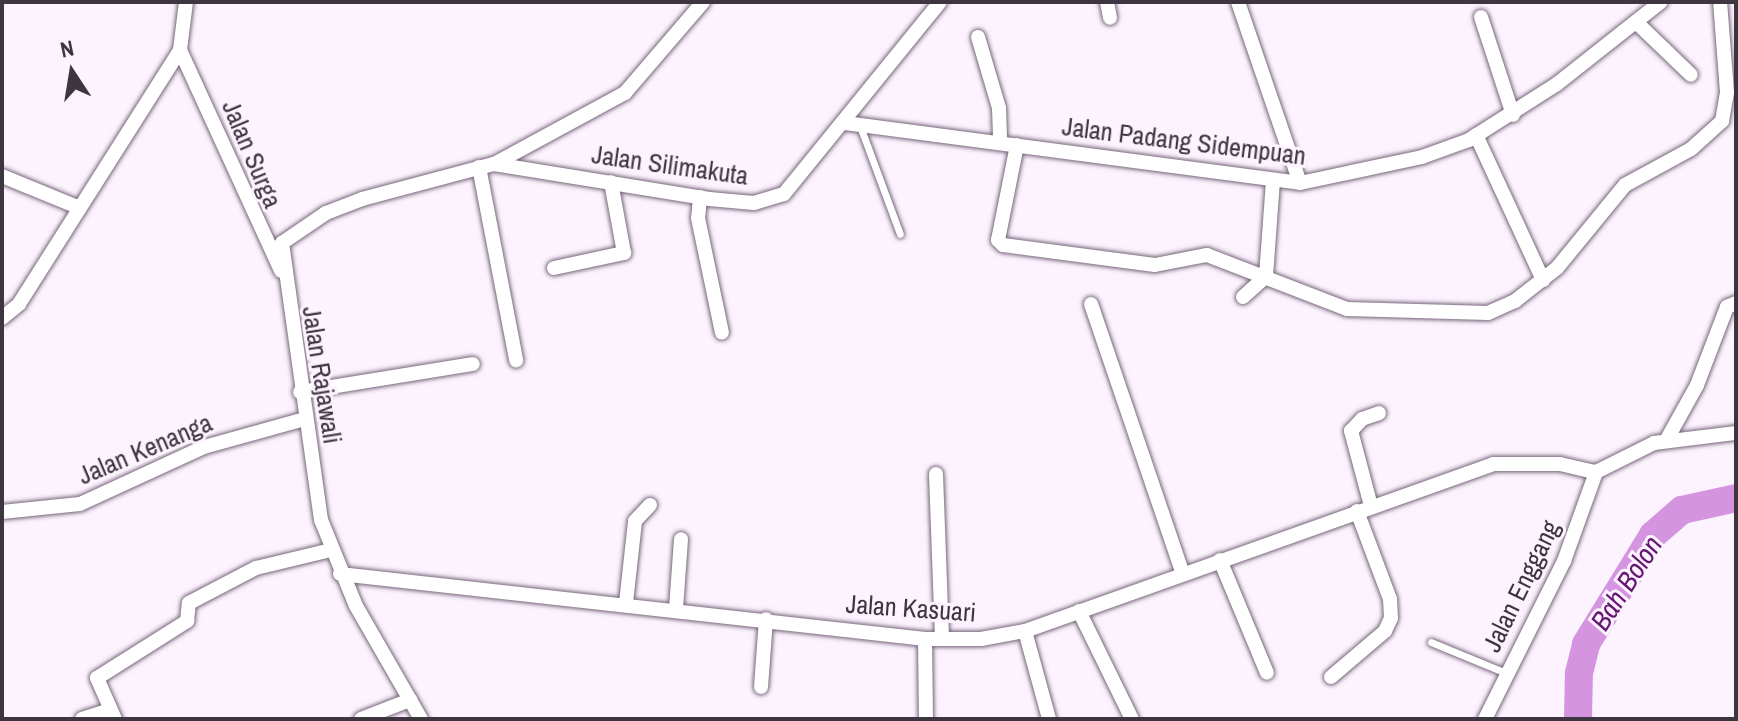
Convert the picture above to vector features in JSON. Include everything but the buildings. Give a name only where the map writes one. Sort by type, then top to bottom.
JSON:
[{"type":"street","points":[[2,318],[19,304],[180,50],[186,2]]},
{"type":"street","points":[[516,360],[487,166],[625,93],[703,2]]},
{"type":"street","points":[[1107,2],[1110,18]]},
{"type":"street","points":[[1238,2],[1300,183]]},
{"type":"street","name":"Jalan Padang Sidempuan","points":[[852,124],[1300,183],[1422,157],[1476,135],[1513,115],[1661,2]]},
{"type":"street","points":[[1017,145],[998,240],[1003,245],[1155,265],[1207,255],[1347,309],[1474,315],[1503,308],[1543,280],[1625,185],[1691,149],[1722,121],[1727,92],[1720,2]]},
{"type":"street","name":"Jalan Silimakuta","points":[[487,166],[754,203],[784,194],[852,124],[933,5]]},
{"type":"street","points":[[1481,17],[1513,115]]},
{"type":"street","points":[[1636,22],[1691,75]]},
{"type":"street","points":[[978,37],[999,108],[1000,143]]},
{"type":"street","name":"Jalan Surga","points":[[180,50],[283,275]]},
{"type":"street","points":[[1476,135],[1543,280]]},
{"type":"street","name":"Jalan Rajawali","points":[[421,719],[340,574],[331,550],[300,392],[283,275],[282,243],[326,213],[487,166]]},
{"type":"street","points":[[2,176],[80,208]]},
{"type":"street","points":[[1243,297],[1266,276],[1273,180]]},
{"type":"street","points":[[554,268],[624,253],[611,182]]},
{"type":"street","points":[[700,197],[698,218],[722,333]]},
{"type":"street","points":[[1666,441],[1697,385],[1727,307],[1736,303]]},
{"type":"street","points":[[1091,304],[1183,574]]},
{"type":"street","points":[[300,392],[473,364]]},
{"type":"street","points":[[1331,677],[1385,631],[1391,618],[1390,599],[1364,509],[1351,431],[1362,419],[1379,413]]},
{"type":"street","name":"Jalan Kenanga","points":[[2,512],[80,504],[216,443],[305,419]]},
{"type":"street","points":[[1596,472],[1666,441],[1736,433]]},
{"type":"street","name":"Jalan Kasuari","points":[[340,574],[626,603],[925,639],[942,638],[1025,631],[1493,464],[1560,464],[1596,472]]},
{"type":"street","name":"Jalan Enggang","points":[[1485,719],[1564,561],[1596,472]]},
{"type":"street","points":[[936,474],[942,638]]},
{"type":"street","points":[[626,603],[635,521],[650,505]]},
{"type":"street","points":[[676,609],[681,539]]},
{"type":"street","points":[[82,719],[112,714],[97,678],[187,621],[194,599],[256,568],[331,550]]},
{"type":"street","points":[[1220,560],[1267,673]]},
{"type":"street","points":[[1079,611],[1132,719]]},
{"type":"street","points":[[761,687],[766,619]]},
{"type":"street","points":[[1025,631],[1049,719]]},
{"type":"street","points":[[925,639],[926,719]]},
{"type":"street","points":[[361,719],[410,700]]},
{"type":"lane","points":[[852,124],[900,234]]},
{"type":"lane","points":[[1431,642],[1506,673]]},
{"type":"waterway","name":"Bah Bolon","points":[[1578,719],[1579,673],[1586,644],[1653,535],[1682,510],[1736,498]]}]
